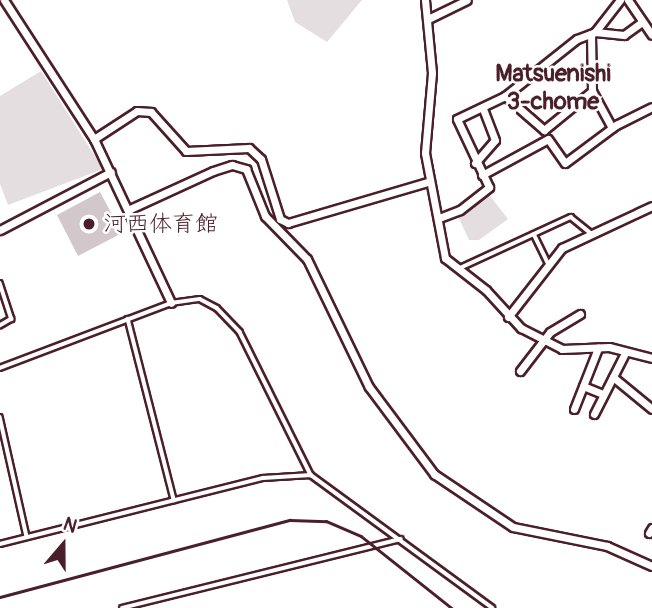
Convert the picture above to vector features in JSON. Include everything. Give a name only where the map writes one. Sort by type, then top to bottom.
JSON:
[{"type":"street","points":[[4,0],[94,139],[130,209],[171,303]]},
{"type":"street","points":[[425,0],[432,73],[427,182],[439,218],[440,247],[458,269],[508,317],[545,339],[569,351],[598,348],[624,355],[652,358]]},
{"type":"street","points":[[428,19],[467,0]]},
{"type":"street","points":[[439,218],[480,196],[489,187],[475,163],[457,119],[505,96],[593,33],[620,0]]},
{"type":"street","points":[[628,0],[652,35]]},
{"type":"street","points":[[593,33],[624,36],[642,22]]},
{"type":"street","points":[[593,33],[592,91],[612,128]]},
{"type":"street","points":[[505,96],[544,130],[592,91]]},
{"type":"street","points":[[482,175],[548,139],[565,163],[612,128],[652,107]]},
{"type":"street","points":[[475,163],[495,140],[483,108]]},
{"type":"street","points":[[94,139],[137,111],[151,112],[186,151],[254,151],[280,219],[288,223],[427,182]]},
{"type":"street","points":[[130,209],[232,164],[246,169],[256,182],[265,216],[307,259],[369,387],[434,474],[513,527],[607,545],[652,566]]},
{"type":"street","points":[[0,230],[111,172]]},
{"type":"street","points":[[256,182],[265,179]]},
{"type":"street","points":[[508,317],[562,248],[652,206]]},
{"type":"street","points":[[520,371],[545,339],[580,314]]},
{"type":"street","points":[[574,409],[598,348]]},
{"type":"street","points":[[594,414],[624,355]]},
{"type":"street","points":[[613,377],[652,410]]},
{"type":"street","points":[[583,386],[603,394]]},
{"type":"lane","points":[[458,269],[572,218],[591,233]]},
{"type":"lane","points":[[534,234],[548,263]]},
{"type":"lane","points":[[0,283],[12,319],[0,326]]},
{"type":"lane","points":[[0,368],[171,303],[200,299],[217,308],[240,332],[311,475],[493,608]]},
{"type":"lane","points":[[128,319],[174,501]]},
{"type":"lane","points":[[0,417],[27,537]]},
{"type":"lane","points":[[0,544],[263,478],[311,475]]},
{"type":"lane","points":[[122,608],[401,539]]},
{"type":"shaded area","points":[[287,0],[362,0],[327,42],[295,22]]},
{"type":"shaded area","points":[[41,71],[103,169],[8,205],[0,184],[0,96]]},
{"type":"shaded area","points":[[487,192],[508,219],[479,240],[469,240],[457,214]]},
{"type":"building","name":"河西体育館","points":[[100,192],[122,233],[78,256],[57,215]]},
{"type":"railway","points":[[0,597],[290,520],[326,521],[361,536],[452,608]]},
{"type":"place","name":"河西体育館","points":[[89,224]]},
{"type":"district","name":"Matsuenishi 3-chome","points":[[553,88]]}]
